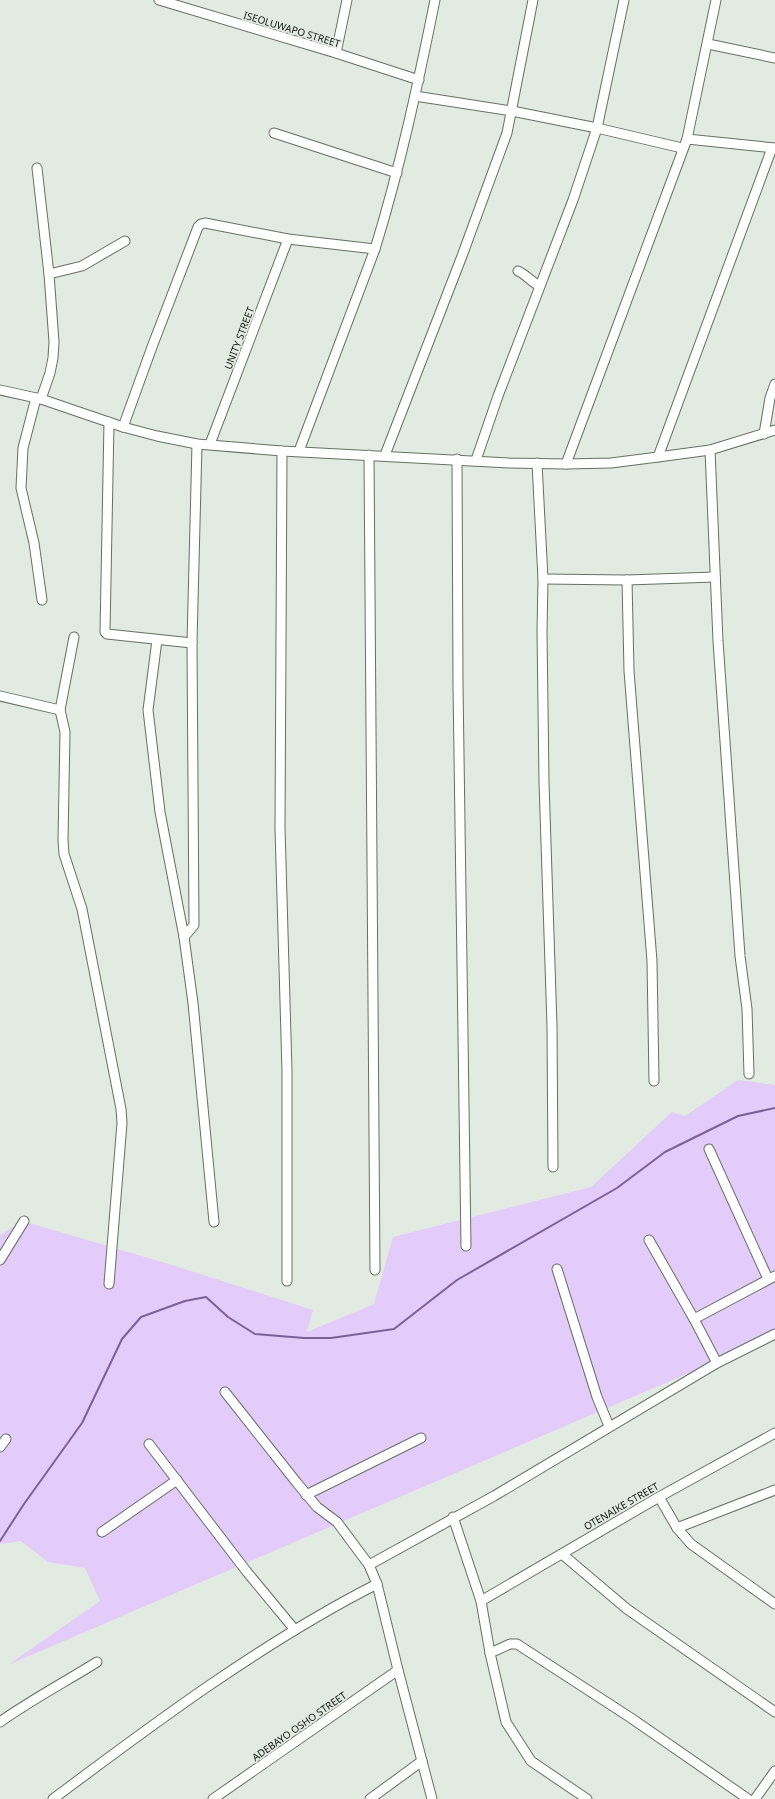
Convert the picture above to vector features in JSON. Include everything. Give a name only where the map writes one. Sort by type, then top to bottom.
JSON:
[{"type":"street","name":"ISEOLUWAPO STREET","points":[[159,0],[336,53],[419,80]]},
{"type":"street","points":[[336,53],[347,0]]},
{"type":"street","points":[[299,451],[375,249],[397,173],[419,80],[435,0]]},
{"type":"street","points":[[385,455],[462,256],[507,133],[533,0]]},
{"type":"street","points":[[476,460],[498,396],[573,200],[597,128],[624,0]]},
{"type":"street","points":[[566,464],[636,273],[663,205],[682,148],[687,139],[716,0]]},
{"type":"street","points":[[708,44],[775,58]]},
{"type":"street","points":[[415,96],[512,111],[597,128],[682,148]]},
{"type":"street","points":[[274,133],[397,173]]},
{"type":"street","points":[[658,457],[774,148],[687,139]]},
{"type":"street","points":[[37,168],[54,328],[53,358],[38,399],[23,448],[21,488],[34,543],[42,600]]},
{"type":"street","points":[[124,427],[152,347],[198,227],[201,224],[205,223],[288,239],[375,249]]},
{"type":"street","name":"UNITY STREET","points":[[210,444],[288,239]]},
{"type":"street","points":[[49,274],[78,268],[125,241]]},
{"type":"street","points":[[518,271],[525,274],[532,283],[540,286]]},
{"type":"street","points":[[764,434],[770,398],[775,384]]},
{"type":"street","points":[[0,390],[38,399],[124,427],[157,436],[197,444],[282,451],[566,464],[611,462],[710,450],[775,430]]},
{"type":"street","points":[[109,422],[105,632],[107,634],[157,640],[192,642]]},
{"type":"street","points":[[184,937],[194,925],[192,642],[197,444]]},
{"type":"street","points":[[710,450],[718,641],[739,940],[747,1009],[749,1074]]},
{"type":"street","points":[[282,451],[280,828],[287,1071],[287,1282]]},
{"type":"street","points":[[369,455],[375,1270]]},
{"type":"street","points":[[457,459],[458,684],[466,1246]]},
{"type":"street","points":[[537,463],[543,579],[542,631],[544,782],[552,1020],[553,1168]]},
{"type":"street","points":[[543,579],[627,580],[715,577]]},
{"type":"street","points":[[627,580],[629,671],[652,961],[654,1081]]},
{"type":"street","points":[[74,637],[60,710],[65,732],[63,824],[64,854],[82,909],[121,1109],[122,1123],[110,1284]]},
{"type":"street","points":[[157,640],[148,710],[160,812],[184,937],[193,1003],[214,1222]]},
{"type":"street","points":[[0,696],[60,710]]},
{"type":"street","points":[[694,1319],[772,1278],[709,1149]]},
{"type":"street","points":[[0,1260],[24,1221]]},
{"type":"street","points":[[649,1240],[717,1363]]},
{"type":"street","points":[[557,1269],[597,1397],[609,1426]]},
{"type":"street","points":[[369,1565],[453,1517],[494,1496],[609,1426],[717,1363],[775,1334]]},
{"type":"street","points":[[225,1392],[306,1495],[317,1507],[337,1522],[369,1565],[378,1584],[398,1670],[432,1799]]},
{"type":"street","name":"OTENAIKE STREET","points":[[481,1602],[659,1497],[775,1434]]},
{"type":"street","points":[[306,1495],[421,1438]]},
{"type":"street","points":[[0,1446],[6,1439]]},
{"type":"street","points":[[148,1444],[247,1572],[295,1630]]},
{"type":"street","points":[[102,1532],[177,1480]]},
{"type":"street","points":[[677,1528],[775,1490]]},
{"type":"street","points":[[659,1497],[677,1528],[691,1544],[775,1604]]},
{"type":"street","points":[[453,1517],[481,1602],[490,1653],[506,1722],[531,1761],[586,1799]]},
{"type":"street","points":[[562,1554],[627,1609],[775,1712]]},
{"type":"street","points":[[53,1799],[199,1694],[295,1630],[342,1602],[378,1584]]},
{"type":"street","points":[[490,1653],[510,1644],[517,1644],[630,1718],[748,1799]]},
{"type":"street","points":[[0,1722],[28,1702],[57,1687],[97,1662]]},
{"type":"street","name":"ADEBAYO OSHO STREET","points":[[212,1799],[398,1670]]},
{"type":"street","points":[[370,1799],[422,1761]]},
{"type":"street","points":[[755,1799],[775,1771]]},
{"type":"shaded area","points":[[738,1080],[775,1085],[775,1336],[8,1665],[100,1601],[85,1568],[48,1562],[21,1541],[0,1544],[0,1235],[22,1221],[169,1264],[313,1310],[307,1332],[374,1304],[393,1237],[591,1187],[672,1112],[685,1116]]},
{"type":"waterway","points":[[0,1541],[24,1504],[82,1423],[122,1339],[141,1317],[185,1301],[206,1297],[228,1317],[255,1334],[304,1338],[331,1338],[394,1329],[457,1280],[617,1188],[665,1152],[738,1116],[775,1108]]}]
